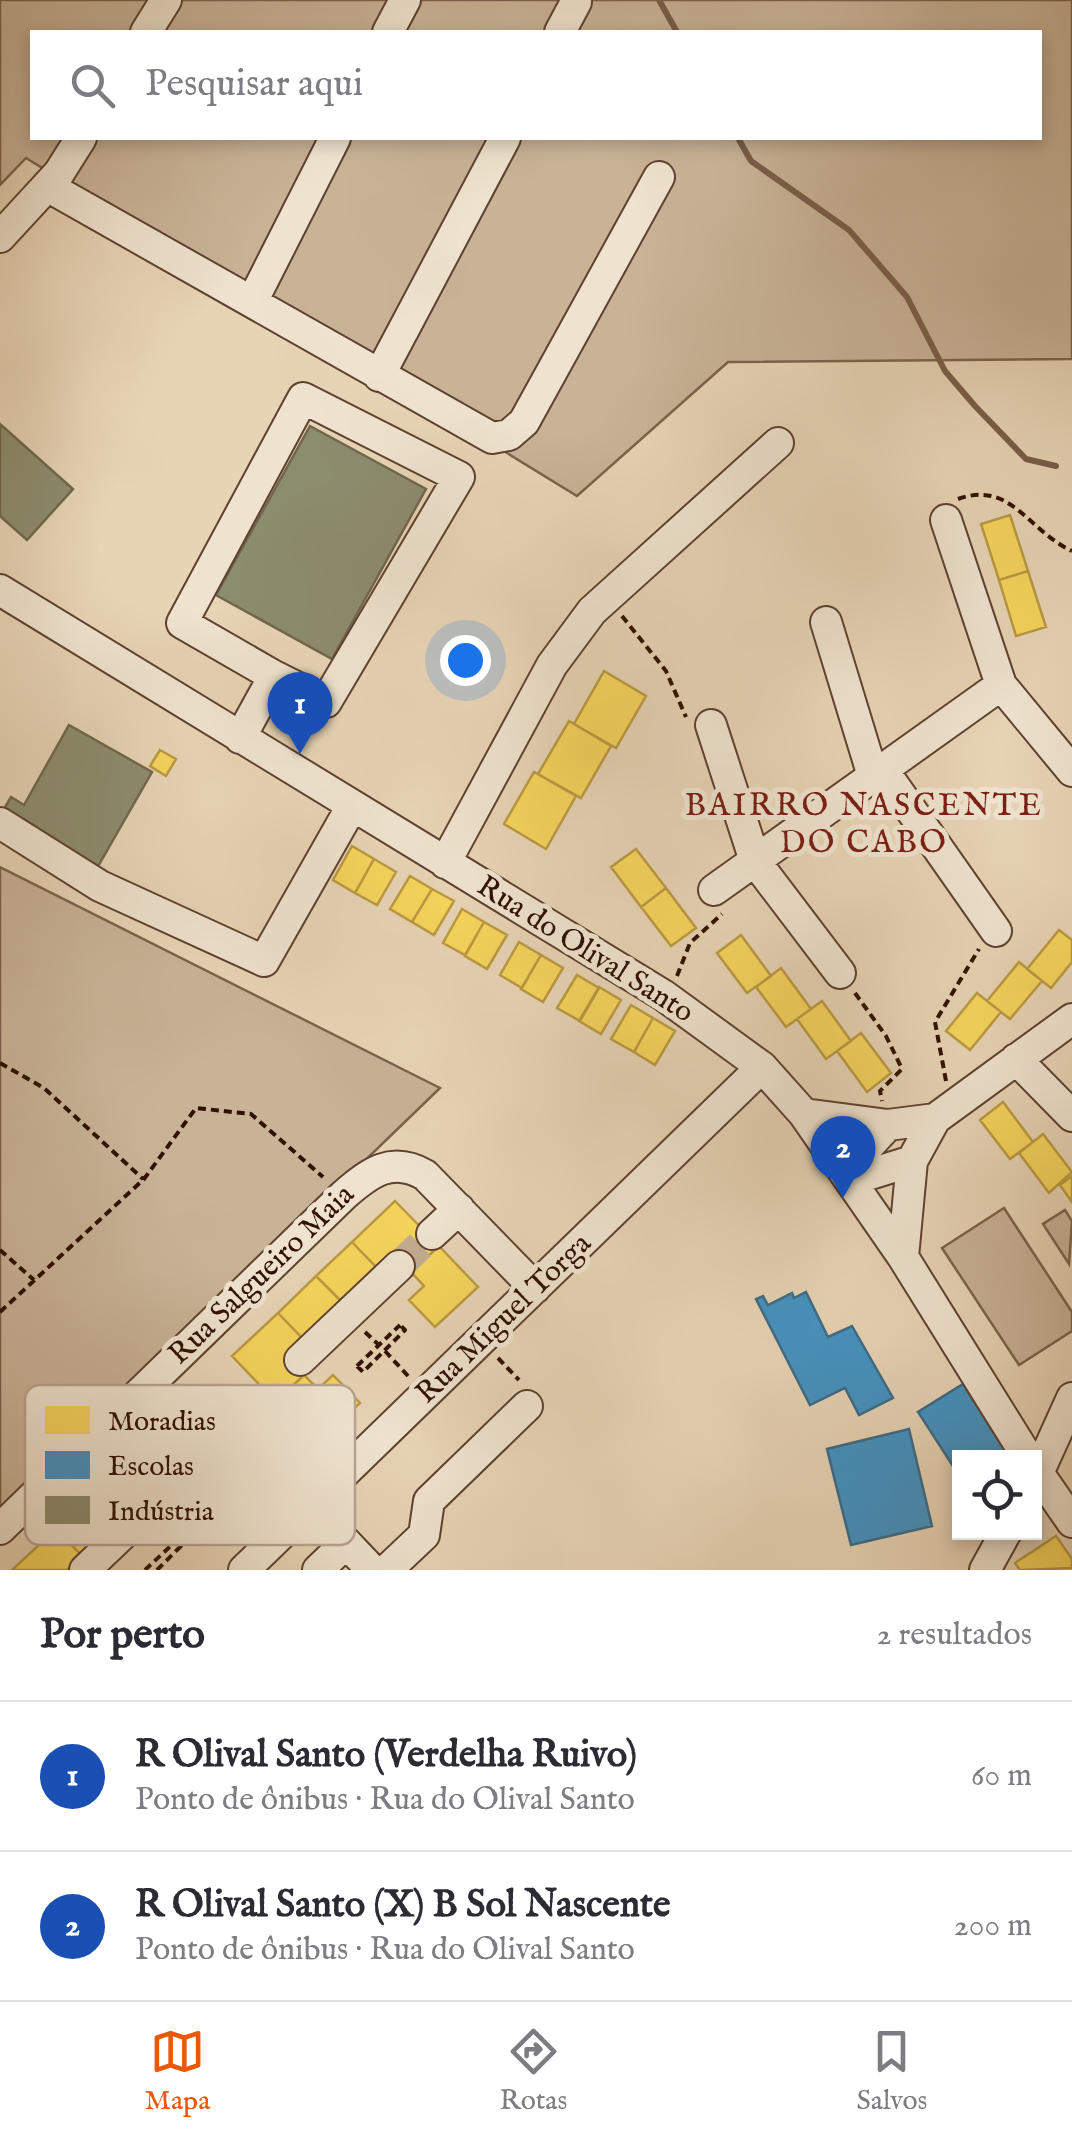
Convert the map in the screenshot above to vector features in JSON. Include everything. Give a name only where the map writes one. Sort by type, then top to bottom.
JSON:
[{"type":"street","points":[[147,30],[166,0]]},
{"type":"street","points":[[389,30],[404,0]]},
{"type":"street","points":[[561,30],[576,2]]},
{"type":"street","points":[[0,237],[47,186],[80,140]]},
{"type":"street","points":[[252,302],[334,140]]},
{"type":"street","points":[[380,376],[504,140]]},
{"type":"street","points":[[47,186],[492,438],[509,435],[524,422],[659,177]]},
{"type":"street","points":[[303,398],[460,477],[326,702],[274,676],[182,623],[303,398]]},
{"type":"street","points":[[445,863],[552,665],[607,597],[778,443]]},
{"type":"street","points":[[946,520],[1001,685],[1072,772]]},
{"type":"street","name":"Rua do Olival Santo","points":[[4,603],[240,738],[669,1000],[762,1067],[804,1114],[848,1175],[1022,1450]]},
{"type":"street","points":[[826,622],[878,773],[996,931]]},
{"type":"street","points":[[240,738],[274,676]]},
{"type":"street","points":[[714,890],[1001,685]]},
{"type":"street","points":[[712,725],[755,861],[840,973]]},
{"type":"street","points":[[0,823],[100,886],[264,961],[352,806]]},
{"type":"street","points":[[902,1257],[912,1161],[946,1111],[1072,1019]]},
{"type":"street","points":[[1016,1060],[1072,1116]]},
{"type":"street","name":"Rua Miguel Torga","points":[[355,1462],[762,1067]]},
{"type":"street","points":[[804,1114],[888,1124],[946,1111]]},
{"type":"street","points":[[848,1175],[888,1124]]},
{"type":"street","points":[[848,1175],[912,1161]]},
{"type":"street","name":"Rua Salgueiro Maia","points":[[148,1385],[344,1195],[366,1176],[396,1165],[425,1175],[535,1288]]},
{"type":"street","points":[[432,1234],[459,1209]]},
{"type":"street","points":[[300,1360],[399,1266]]},
{"type":"street","points":[[1042,1455],[1072,1398]]},
{"type":"street","points":[[387,1570],[424,1536],[430,1501],[526,1406]]},
{"type":"street","name":"Rua do Olival Santo","points":[[1042,1481],[1072,1522]]},
{"type":"street","name":"Rua Salgueiro Maia","points":[[0,1529],[25,1505]]},
{"type":"street","points":[[985,1570],[1002,1540]]},
{"type":"street","points":[[86,1570],[112,1545]]},
{"type":"street","name":"Rua Miguel Torga","points":[[244,1570],[270,1545]]},
{"type":"street","points":[[318,1570],[344,1545]]},
{"type":"street","points":[[348,1545],[372,1570]]},
{"type":"path","points":[[946,520],[955,500],[980,491],[1002,498],[1050,539],[1072,551]]},
{"type":"path","points":[[607,597],[666,671],[688,720],[712,725]]},
{"type":"path","points":[[669,1000],[690,943],[723,916],[714,890]]},
{"type":"path","points":[[946,1111],[935,1022],[985,938],[996,931]]},
{"type":"path","points":[[840,973],[886,1036],[902,1069],[880,1091],[888,1124]]},
{"type":"path","points":[[0,1062],[44,1088],[144,1179]]},
{"type":"path","points":[[0,1312],[144,1179],[196,1108],[250,1114],[344,1195]]},
{"type":"path","points":[[0,1250],[34,1280]]},
{"type":"path","points":[[400,1325],[405,1330],[384,1351],[362,1372],[357,1366],[400,1325]]},
{"type":"path","points":[[368,1335],[378,1345]]},
{"type":"path","points":[[481,1340],[529,1391],[526,1406]]},
{"type":"path","points":[[384,1351],[399,1366]]},
{"type":"path","points":[[145,1570],[171,1545]]},
{"type":"path","points":[[160,1569],[181,1545]]},
{"type":"shaded area","points":[[0,0],[1072,0],[1072,359],[728,362],[577,496],[26,158],[0,185]]},
{"type":"shaded area","points":[[0,867],[440,1088],[133,1385],[25,1385],[25,1489],[0,1513]]},
{"type":"shaded area","points":[[1004,1208],[1072,1312],[1072,1331],[1019,1365],[942,1248]]},
{"type":"shaded area","points":[[1065,1210],[1072,1221],[1069,1264],[1043,1224]]},
{"type":"building: Moradias","points":[[1010,515],[1028,571],[999,580],[981,524]]},
{"type":"building: Moradias","points":[[1028,571],[1046,627],[1016,636],[999,580]]},
{"type":"building: Moradias","points":[[604,671],[646,696],[616,748],[574,724]]},
{"type":"building: Moradias","points":[[569,721],[611,746],[581,798],[538,774]]},
{"type":"building: Moradias","points":[[160,750],[176,759],[166,776],[150,766]]},
{"type":"building: Moradias","points":[[534,772],[576,796],[546,849],[504,824]]},
{"type":"building: Moradias","points":[[352,846],[374,859],[355,893],[333,880]]},
{"type":"building: Moradias","points":[[636,849],[666,888],[641,907],[611,867]]},
{"type":"building: Moradias","points":[[374,859],[396,872],[377,905],[355,893]]},
{"type":"building: Moradias","points":[[410,876],[432,889],[412,922],[390,909]]},
{"type":"building: Moradias","points":[[666,888],[696,928],[671,946],[641,907]]},
{"type":"building: Moradias","points":[[432,889],[454,901],[434,935],[412,922]]},
{"type":"building: Moradias","points":[[462,909],[484,922],[465,955],[443,943]]},
{"type":"building: Moradias","points":[[484,922],[507,935],[487,969],[465,956]]},
{"type":"building: Moradias","points":[[1059,930],[1072,940],[1072,962],[1051,988],[1027,969]]},
{"type":"building: Moradias","points":[[741,935],[771,976],[747,993],[717,953]]},
{"type":"building: Moradias","points":[[519,942],[541,955],[522,988],[500,975]]},
{"type":"building: Moradias","points":[[541,955],[563,968],[543,1002],[521,989]]},
{"type":"building: Moradias","points":[[1019,962],[1042,981],[1010,1019],[987,1001]]},
{"type":"building: Moradias","points":[[781,968],[811,1009],[786,1027],[756,987]]},
{"type":"building: Moradias","points":[[577,975],[599,988],[580,1021],[557,1008]]},
{"type":"building: Moradias","points":[[599,987],[621,1000],[601,1034],[579,1021]]},
{"type":"building: Moradias","points":[[977,993],[1001,1012],[970,1050],[946,1031]]},
{"type":"building: Moradias","points":[[822,1001],[851,1041],[826,1059],[797,1019]]},
{"type":"building: Moradias","points":[[631,1005],[653,1018],[634,1052],[611,1039]]},
{"type":"building: Moradias","points":[[653,1018],[675,1031],[655,1065],[634,1052]]},
{"type":"building: Moradias","points":[[861,1033],[891,1073],[867,1092],[837,1051]]},
{"type":"building: Moradias","points":[[1003,1102],[1033,1142],[1010,1159],[980,1120]]},
{"type":"building: Moradias","points":[[1043,1134],[1072,1172],[1049,1193],[1019,1153]]},
{"type":"building: Moradias","points":[[1072,1176],[1072,1202],[1060,1185]]},
{"type":"building: Moradias","points":[[395,1201],[439,1246],[411,1272],[378,1269],[352,1242]]},
{"type":"building: Moradias","points":[[352,1242],[378,1269],[343,1303],[316,1276]]},
{"type":"building: Moradias","points":[[439,1246],[478,1287],[435,1327],[409,1300],[424,1286],[411,1272]]},
{"type":"building: Moradias","points":[[316,1276],[343,1303],[304,1340],[278,1313]]},
{"type":"building: Moradias","points":[[278,1313],[304,1340],[286,1357],[304,1375],[294,1385],[260,1385],[232,1356]]},
{"type":"building: Moradias","points":[[304,1375],[314,1385],[294,1385]]},
{"type":"building: Moradias","points":[[333,1375],[343,1385],[322,1385]]},
{"type":"building: Moradias","points":[[1056,1536],[1072,1559],[1072,1568],[1020,1570],[1015,1563]]},
{"type":"building: Moradias","points":[[39,1545],[71,1545],[82,1556],[67,1570],[12,1570]]},
{"type":"building: Moradias","points":[[71,1545],[93,1545],[82,1556]]},
{"type":"building: Escolas","points":[[806,1292],[828,1337],[852,1326],[893,1398],[859,1415],[845,1388],[810,1405],[756,1299],[763,1296],[768,1305],[792,1293],[794,1298]]},
{"type":"building: Escolas","points":[[963,1384],[1005,1450],[952,1450],[952,1465],[918,1412]]},
{"type":"building: Escolas","points":[[909,1429],[932,1526],[851,1545],[827,1449]]},
{"type":"building: Indústria","points":[[0,424],[73,489],[27,540],[0,516]]},
{"type":"building: Indústria","points":[[310,426],[426,489],[332,659],[216,595]]},
{"type":"building: Indústria","points":[[69,725],[152,772],[97,868],[1,814],[11,797],[24,805]]},
{"type":"waterway","points":[[659,0],[676,30]]},
{"type":"waterway","points":[[739,140],[751,161],[849,230],[907,297],[945,371],[1026,459],[1056,466]]},
{"type":"tunnel","points":[[399,1266],[432,1234]]},
{"type":"place","name":"R Olival Santo (Verdelha Ruivo)","points":[[300,754]]},
{"type":"place","name":"R Olival Santo (X) B Sol Nascente","points":[[843,1198]]},
{"type":"district","name":"BAIRRO NASCENTE DO CABO","points":[[864,824]]}]
